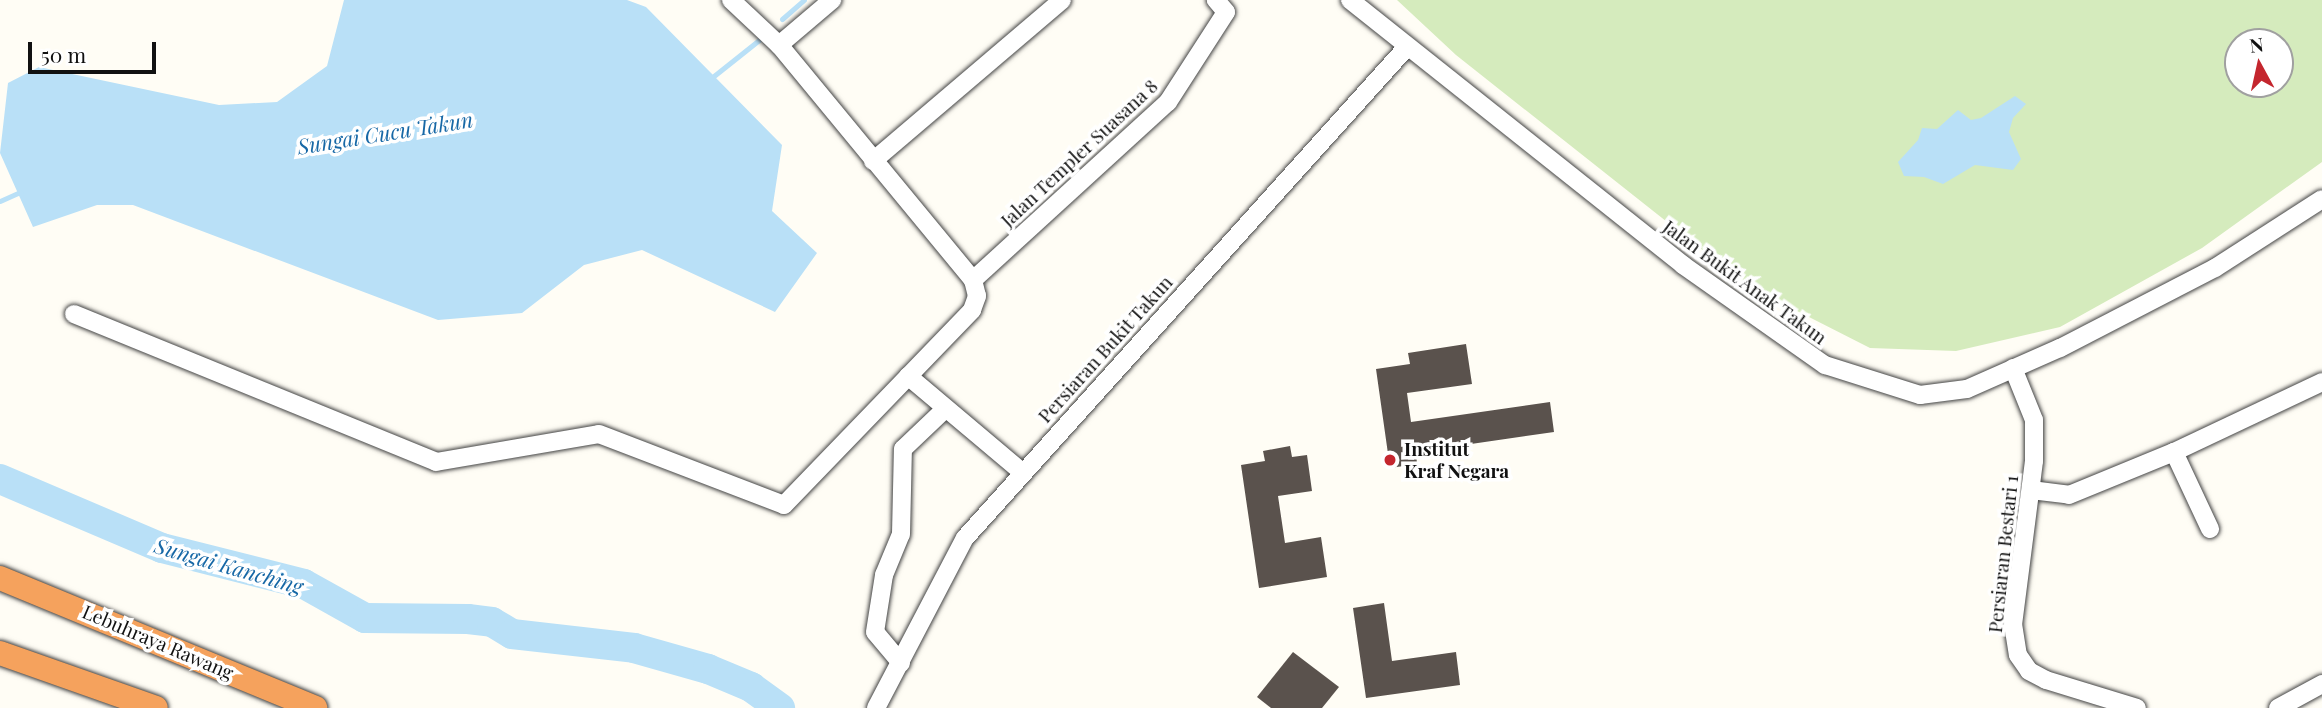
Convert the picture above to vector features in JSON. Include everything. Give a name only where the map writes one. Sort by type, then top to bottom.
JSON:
[{"type":"highway","name":"Lebuhraya Rawang","points":[[0,578],[314,708]]},
{"type":"highway","points":[[0,653],[156,708]]},
{"type":"street","points":[[74,314],[436,463],[598,434],[784,505],[972,310],[977,296],[973,280],[779,45],[731,0]]},
{"type":"street","points":[[779,45],[832,0]]},
{"type":"street","points":[[873,161],[1062,0]]},
{"type":"street","name":"Jalan Bukit Anak Takun","points":[[1350,0],[1406,48],[1683,265],[1825,365],[1920,395],[1967,388],[2012,369],[2215,268],[2322,199]]},
{"type":"street","name":"Jalan Templer Suasana 8","points":[[973,280],[1168,102],[1221,6]]},
{"type":"street","name":"Persiaran Bukit Takun","points":[[876,708],[965,538],[1021,471],[1406,48]]},
{"type":"street","name":"Persiaran Bestari 1","points":[[2012,369],[2034,420],[2031,490],[2013,624],[2018,655],[2029,671],[2046,680],[2137,708]]},
{"type":"street","points":[[908,376],[944,410],[1021,471]]},
{"type":"street","points":[[2031,490],[2069,495],[2174,452],[2322,382]]},
{"type":"street","points":[[901,663],[876,632],[884,575],[901,534],[902,449],[944,410]]},
{"type":"street","points":[[2174,452],[2210,529]]},
{"type":"street","points":[[2277,708],[2322,684]]},
{"type":"green space","points":[[1397,0],[2322,0],[2322,162],[2202,248],[2060,327],[1956,351],[1870,348],[1748,286],[1456,55]]},
{"type":"water","points":[[344,0],[627,0],[646,7],[782,145],[772,211],[817,253],[775,312],[642,250],[584,265],[522,313],[438,320],[133,205],[97,205],[33,227],[0,153],[8,83],[39,67],[219,105],[277,102],[327,66]]},
{"type":"water","points":[[2015,96],[2026,104],[2013,118],[2009,132],[2021,159],[2013,170],[1975,165],[1943,184],[1924,177],[1904,176],[1898,162],[1918,140],[1922,128],[1937,129],[1958,110],[1971,120],[1981,118]]},
{"type":"building","points":[[1466,344],[1472,384],[1407,393],[1411,422],[1550,402],[1554,432],[1416,452],[1417,464],[1390,468],[1376,369],[1410,364],[1408,353]]},
{"type":"building","points":[[1290,446],[1292,457],[1307,455],[1312,491],[1278,496],[1285,543],[1321,537],[1327,577],[1259,588],[1241,465],[1265,461],[1263,451]]},
{"type":"building","points":[[1384,603],[1392,661],[1456,652],[1460,685],[1366,698],[1353,608]]},
{"type":"building","points":[[1293,652],[1339,687],[1322,708],[1271,708],[1257,697]]},
{"type":"waterway","name":"Sungai Cucu Takun","points":[[782,19],[804,0]]},
{"type":"waterway","name":"Sungai Cucu Takun","points":[[710,79],[759,40]]},
{"type":"waterway","name":"Sungai Cucu Takun","points":[[0,201],[20,192]]},
{"type":"waterway","name":"Sungai Kanching","points":[[0,479],[162,548],[304,584],[365,618],[468,619],[492,622],[512,634],[634,648],[708,669],[751,687],[780,708]]},
{"type":"place","name":"Institut Kraf Negara","points":[[1390,460]]}]
